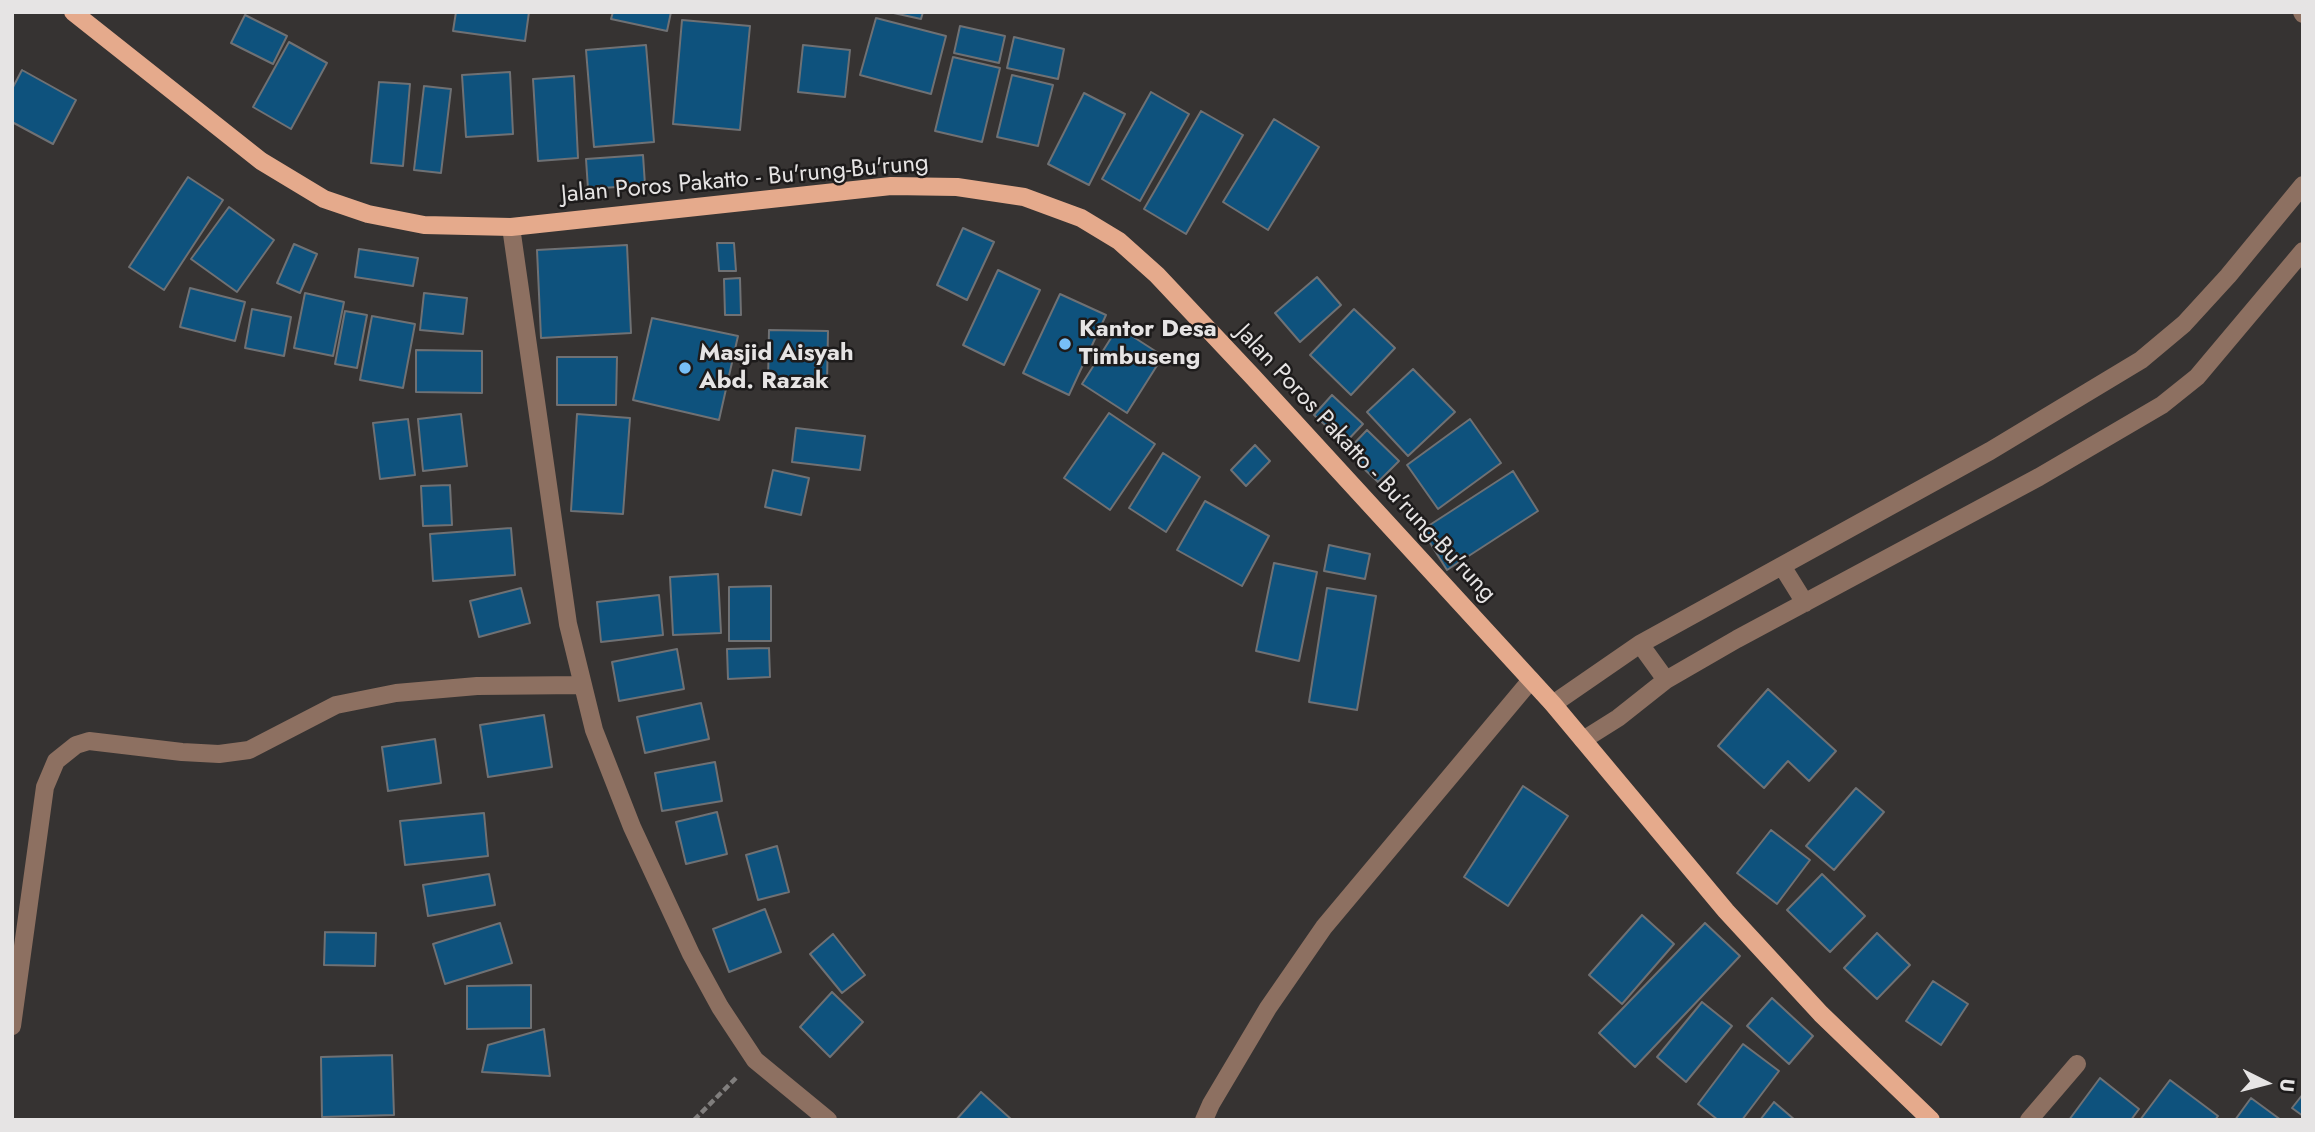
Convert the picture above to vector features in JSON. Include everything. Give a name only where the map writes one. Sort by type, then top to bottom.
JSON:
[{"type":"main road","name":"Jalan Poros Pakatto - Bu'rung-Bu'rung","points":[[73,12],[261,161],[324,199],[368,214],[424,225],[511,227],[891,186],[957,187],[1024,197],[1081,218],[1119,240],[1157,275],[1553,704],[1726,912],[1821,1014],[1931,1120]]},
{"type":"street","points":[[1553,704],[1640,644],[1990,451],[2141,360],[2184,324],[2228,276],[2303,185]]},
{"type":"street","points":[[511,227],[568,624],[594,730],[632,827],[691,954],[720,1007],[755,1060],[828,1120]]},
{"type":"street","points":[[1583,740],[1618,718],[1666,680],[2039,477],[2162,405],[2197,377],[2303,251]]},
{"type":"street","points":[[1782,566],[1805,603]]},
{"type":"street","points":[[1640,644],[1666,680]]},
{"type":"street","points":[[1204,1120],[1268,1008],[1324,927],[1531,680]]},
{"type":"street","points":[[12,1026],[45,787],[56,761],[76,744],[89,741],[219,754],[249,750],[336,705],[396,693],[477,686],[583,685]]},
{"type":"street","points":[[2029,1120],[2077,1064]]},
{"type":"path","points":[[694,1120],[755,1060]]},
{"type":"building","points":[[456,12],[529,12],[525,41],[453,31]]},
{"type":"building","points":[[613,12],[671,12],[667,31],[611,19]]},
{"type":"building","points":[[889,12],[923,12],[921,19]]},
{"type":"building","points":[[245,15],[287,36],[273,64],[231,43]]},
{"type":"building","points":[[876,18],[946,36],[931,94],[860,75]]},
{"type":"building","points":[[682,20],[750,26],[740,130],[673,124]]},
{"type":"building","points":[[960,26],[1005,36],[999,63],[954,53]]},
{"type":"building","points":[[1014,37],[1064,49],[1058,79],[1007,68]]},
{"type":"building","points":[[289,42],[327,63],[291,129],[253,107]]},
{"type":"building","points":[[646,45],[654,142],[594,147],[586,50]]},
{"type":"building","points":[[803,45],[850,50],[845,97],[798,92]]},
{"type":"building","points":[[953,57],[1000,68],[982,142],[935,131]]},
{"type":"building","points":[[22,70],[76,100],[53,144],[12,122],[12,89]]},
{"type":"building","points":[[510,72],[513,134],[466,137],[462,75]]},
{"type":"building","points":[[1012,75],[1053,85],[1038,146],[997,137]]},
{"type":"building","points":[[574,76],[578,158],[538,161],[533,79]]},
{"type":"building","points":[[379,82],[410,84],[403,166],[371,163]]},
{"type":"building","points":[[424,86],[451,89],[441,173],[414,170]]},
{"type":"building","points":[[1151,92],[1189,114],[1140,201],[1102,179]]},
{"type":"building","points":[[1084,93],[1125,114],[1089,185],[1048,164]]},
{"type":"building","points":[[1201,111],[1243,135],[1186,234],[1144,209]]},
{"type":"building","points":[[1274,119],[1319,147],[1268,230],[1223,202]]},
{"type":"building","points":[[643,155],[645,185],[588,189],[586,159]]},
{"type":"building","points":[[188,177],[223,200],[164,290],[129,267]]},
{"type":"building","points":[[229,207],[274,240],[237,292],[191,259]]},
{"type":"building","points":[[963,228],[994,242],[967,300],[937,285]]},
{"type":"building","points":[[717,243],[734,243],[736,271],[719,271]]},
{"type":"building","points":[[294,244],[317,254],[300,293],[277,283]]},
{"type":"building","points":[[627,245],[631,333],[541,338],[537,250]]},
{"type":"building","points":[[359,249],[418,258],[413,286],[355,277]]},
{"type":"building","points":[[998,270],[1040,290],[1004,365],[963,345]]},
{"type":"building","points":[[1317,277],[1341,305],[1300,342],[1275,313]]},
{"type":"building","points":[[740,278],[741,315],[725,315],[724,279]]},
{"type":"building","points":[[190,288],[245,302],[235,341],[180,327]]},
{"type":"building","points":[[305,293],[344,302],[333,356],[294,348]]},
{"type":"building","points":[[424,293],[467,298],[463,334],[420,330]]},
{"type":"building","name":"Kantor Desa Timbuseng","points":[[1060,294],[1106,315],[1069,395],[1023,373]]},
{"type":"building","points":[[252,309],[291,317],[284,356],[245,348]]},
{"type":"building","points":[[1354,309],[1395,348],[1351,395],[1310,355]]},
{"type":"building","points":[[345,311],[367,315],[357,368],[335,364]]},
{"type":"building","points":[[372,316],[415,324],[403,388],[360,380]]},
{"type":"building","name":"Masjid Aisyah Abd. Razak","points":[[652,318],[738,336],[719,420],[633,400]]},
{"type":"building","points":[[1118,327],[1163,356],[1127,413],[1082,384]]},
{"type":"building","points":[[769,330],[828,331],[827,383],[768,383]]},
{"type":"building","points":[[416,350],[482,351],[482,393],[416,392]]},
{"type":"building","points":[[557,357],[617,357],[616,405],[557,405]]},
{"type":"building","points":[[1413,369],[1455,412],[1408,456],[1367,412]]},
{"type":"building","points":[[1332,395],[1363,424],[1345,443],[1314,415]]},
{"type":"building","points":[[1109,413],[1155,444],[1110,510],[1064,478]]},
{"type":"building","points":[[461,414],[467,466],[423,471],[418,419]]},
{"type":"building","points":[[577,414],[630,418],[623,514],[571,511]]},
{"type":"building","points":[[408,419],[415,475],[380,479],[373,423]]},
{"type":"building","points":[[1470,419],[1501,463],[1438,509],[1407,465]]},
{"type":"building","points":[[796,428],[865,436],[860,470],[792,462]]},
{"type":"building","points":[[1367,430],[1399,461],[1378,482],[1346,452]]},
{"type":"building","points":[[1255,445],[1270,461],[1246,486],[1231,470]]},
{"type":"building","points":[[1163,453],[1200,477],[1166,532],[1129,508]]},
{"type":"building","points":[[773,470],[809,478],[801,515],[765,507]]},
{"type":"building","points":[[1513,471],[1538,511],[1447,570],[1422,530]]},
{"type":"building","points":[[450,485],[452,525],[423,526],[421,486]]},
{"type":"building","points":[[1205,501],[1269,536],[1242,586],[1177,550]]},
{"type":"building","points":[[511,528],[515,575],[433,581],[430,534]]},
{"type":"building","points":[[1329,545],[1370,554],[1365,579],[1324,571]]},
{"type":"building","points":[[1274,563],[1317,572],[1299,661],[1256,651]]},
{"type":"building","points":[[718,574],[721,633],[673,635],[670,577]]},
{"type":"building","points":[[771,586],[771,641],[729,641],[729,587]]},
{"type":"building","points":[[521,588],[530,623],[479,637],[470,601]]},
{"type":"building","points":[[1327,588],[1376,596],[1357,710],[1309,702]]},
{"type":"building","points":[[659,595],[663,635],[601,642],[597,602]]},
{"type":"building","points":[[769,648],[770,677],[728,679],[727,649]]},
{"type":"building","points":[[677,649],[684,689],[619,701],[612,662]]},
{"type":"building","points":[[1768,689],[1836,751],[1809,781],[1788,761],[1764,788],[1718,746]]},
{"type":"building","points":[[701,703],[709,739],[645,753],[637,717]]},
{"type":"building","points":[[544,715],[552,767],[488,777],[480,725]]},
{"type":"building","points":[[435,739],[441,783],[388,791],[382,747]]},
{"type":"building","points":[[715,762],[722,801],[662,811],[655,773]]},
{"type":"building","points":[[1523,786],[1568,816],[1508,906],[1464,877]]},
{"type":"building","points":[[1856,788],[1884,812],[1834,870],[1806,846]]},
{"type":"building","points":[[717,812],[727,854],[686,864],[676,822]]},
{"type":"building","points":[[484,813],[488,856],[405,865],[400,821]]},
{"type":"building","points":[[1771,830],[1810,860],[1777,904],[1737,873]]},
{"type":"building","points":[[777,846],[789,892],[758,900],[746,855]]},
{"type":"building","points":[[489,874],[495,905],[428,916],[423,885]]},
{"type":"building","points":[[1822,874],[1865,916],[1830,952],[1787,910]]},
{"type":"building","points":[[765,909],[781,952],[729,972],[713,929]]},
{"type":"building","points":[[1642,915],[1674,944],[1622,1004],[1589,975]]},
{"type":"building","points":[[500,923],[512,963],[445,984],[433,944]]},
{"type":"building","points":[[1705,923],[1740,956],[1635,1067],[1599,1033]]},
{"type":"building","points":[[325,932],[376,933],[375,966],[324,965]]},
{"type":"building","points":[[1877,933],[1910,965],[1877,999],[1844,968]]},
{"type":"building","points":[[833,934],[865,975],[842,993],[810,954]]},
{"type":"building","points":[[1933,981],[1968,1004],[1941,1045],[1906,1021]]},
{"type":"building","points":[[531,985],[531,1028],[467,1029],[467,986]]},
{"type":"building","points":[[832,992],[863,1022],[830,1057],[800,1027]]},
{"type":"building","points":[[1772,998],[1813,1036],[1789,1064],[1747,1026]]},
{"type":"building","points":[[1702,1002],[1732,1026],[1686,1082],[1657,1057]]},
{"type":"building","points":[[544,1029],[550,1076],[482,1072],[488,1045]]},
{"type":"building","points":[[1743,1044],[1779,1071],[1742,1120],[1718,1120],[1698,1104]]},
{"type":"building","points":[[392,1055],[394,1115],[322,1117],[321,1057]]},
{"type":"building","points":[[2100,1078],[2139,1109],[2131,1120],[2069,1120]]},
{"type":"building","points":[[2170,1080],[2218,1116],[2215,1120],[2140,1120]]},
{"type":"building","points":[[981,1092],[1012,1120],[956,1120]]},
{"type":"building","points":[[2303,1094],[2303,1116],[2292,1108]]},
{"type":"building","points":[[2251,1098],[2281,1120],[2235,1120]]},
{"type":"building","points":[[1774,1102],[1795,1120],[1760,1120]]},
{"type":"place","name":"Kantor Desa Timbuseng","points":[[1065,344]]},
{"type":"place","name":"Masjid Aisyah Abd. Razak","points":[[685,368]]}]
